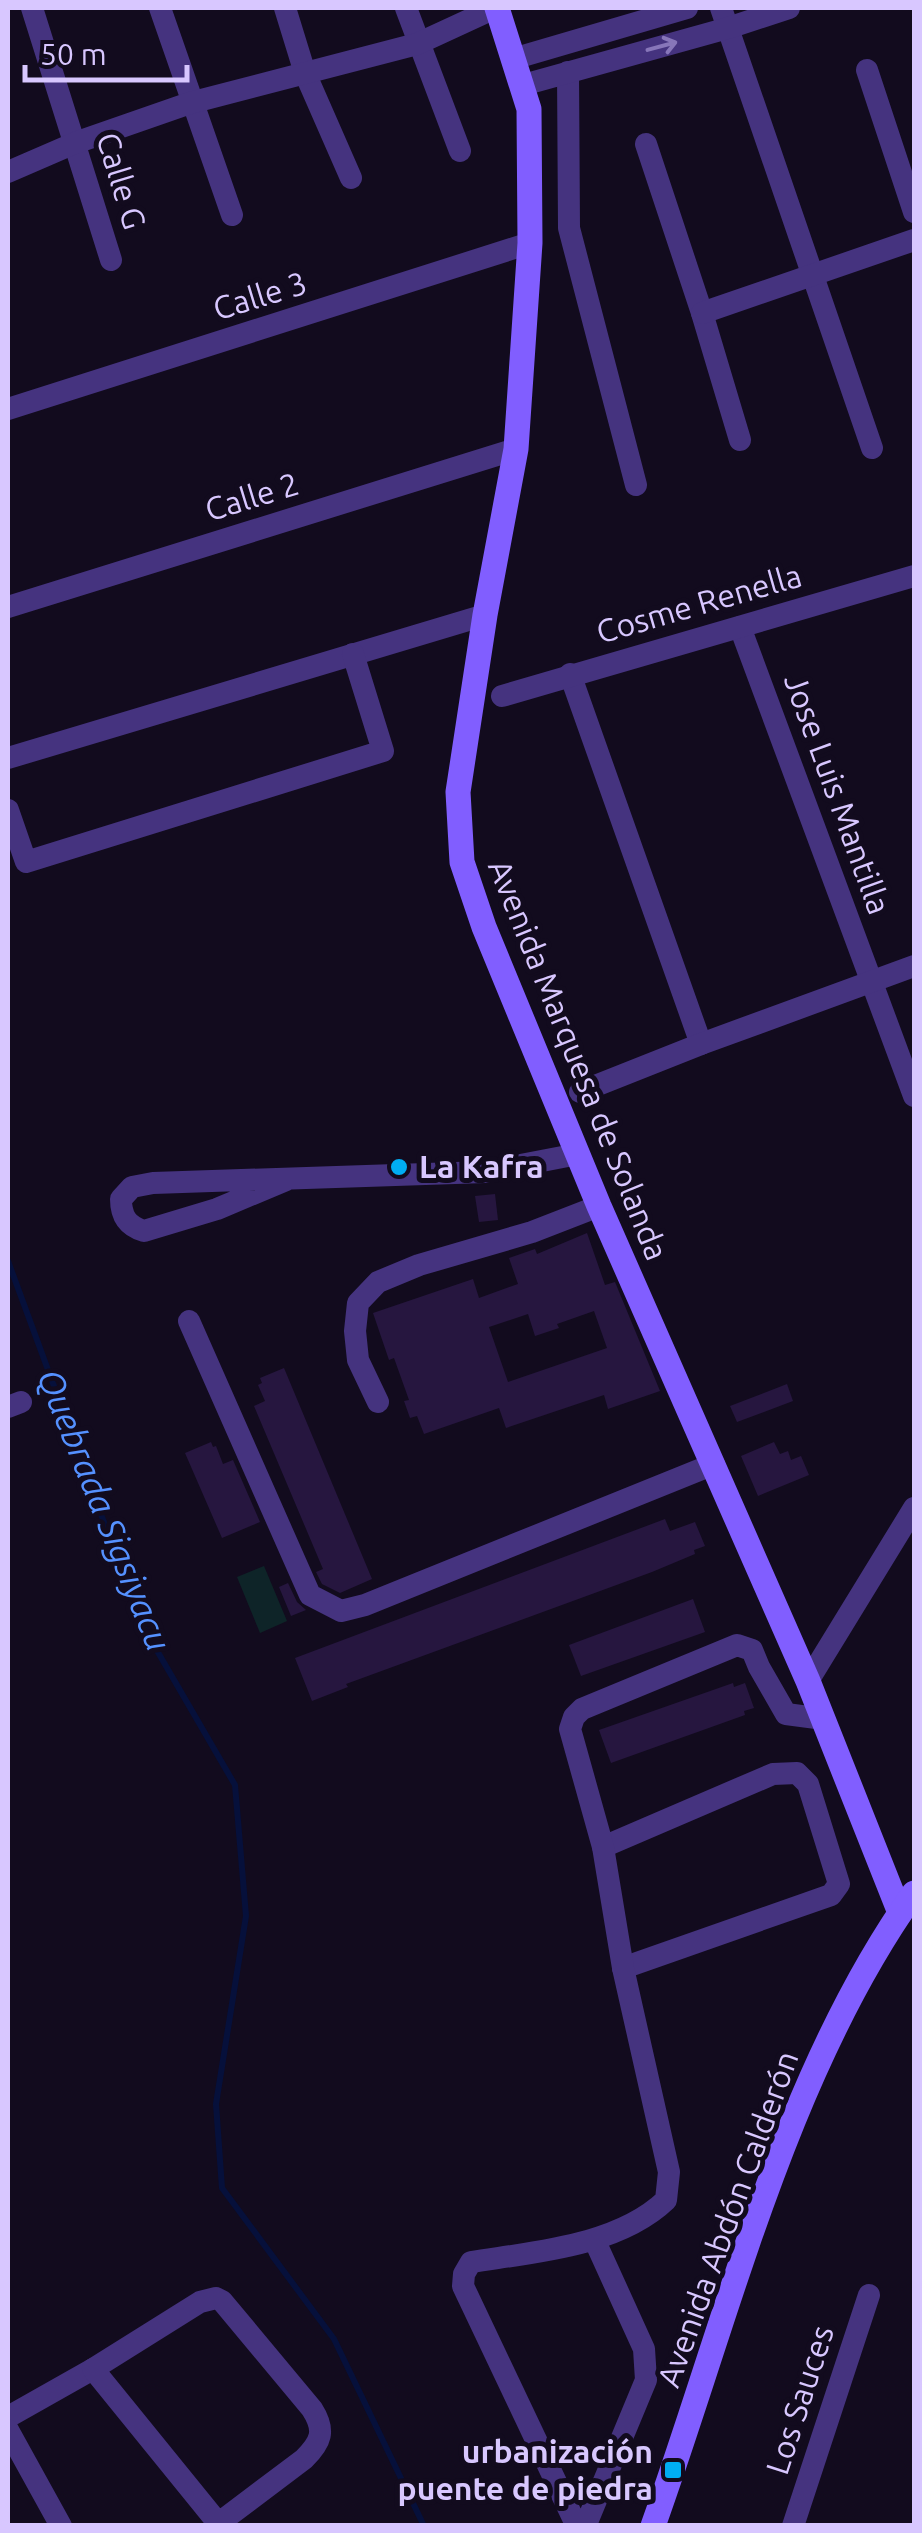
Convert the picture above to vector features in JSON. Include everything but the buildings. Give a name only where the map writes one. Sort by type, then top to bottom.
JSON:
[{"type":"street","name":"Calle G","points":[[32,8],[111,260]]},
{"type":"street","points":[[160,8],[232,215]]},
{"type":"street","points":[[285,8],[305,73],[352,178]]},
{"type":"street","points":[[406,8],[460,151]]},
{"type":"street","points":[[8,172],[75,143],[190,103],[418,44],[496,8]]},
{"type":"street","name":"Avenida Marquesa de Solanda","points":[[496,8],[516,58],[529,109],[530,243],[516,449],[485,614],[458,792],[462,862],[484,927],[599,1206],[907,1903]]},
{"type":"street","points":[[516,58],[687,8]]},
{"type":"street","points":[[523,84],[725,18],[789,8]]},
{"type":"street","points":[[725,18],[872,448]]},
{"type":"street","points":[[867,70],[914,212]]},
{"type":"street","points":[[568,72],[569,228],[636,485]]},
{"type":"street","points":[[646,144],[740,440]]},
{"type":"street","points":[[702,313],[914,240]]},
{"type":"street","name":"Calle 3","points":[[8,408],[530,243]]},
{"type":"street","name":"Calle 2","points":[[8,607],[516,449]]},
{"type":"street","name":"Cosme Renella","points":[[502,696],[914,576]]},
{"type":"street","points":[[8,758],[485,614]]},
{"type":"street","name":"Jose Luis Mantilla","points":[[740,627],[914,1096]]},
{"type":"street","points":[[8,810],[26,862],[383,751],[353,654]]},
{"type":"street","points":[[570,674],[701,1044]]},
{"type":"street","points":[[580,1092],[914,966]]},
{"type":"street","points":[[286,1180],[216,1209],[144,1231],[128,1222],[121,1206],[125,1192],[142,1185],[485,1172],[578,1154]]},
{"type":"street","points":[[378,1402],[358,1360],[354,1332],[358,1303],[378,1282],[599,1206]]},
{"type":"street","points":[[189,1321],[310,1595],[341,1611],[714,1464]]},
{"type":"street","points":[[808,1681],[914,1508]]},
{"type":"street","points":[[594,2239],[644,2349],[647,2364],[646,2380],[588,2522],[583,2524],[573,2518],[463,2286],[471,2262],[594,2239],[653,2212],[666,2200],[669,2172],[622,1968],[602,1847],[570,1729],[582,1709],[737,1645],[752,1650],[786,1714],[824,1719]]},
{"type":"street","points":[[602,1847],[774,1774],[797,1773],[808,1784],[839,1884],[831,1895],[622,1968]]},
{"type":"street","name":"Avenida Abdón Calderón","points":[[654,2526],[785,2142],[829,2040],[907,1903]]},
{"type":"street","name":"Los Sauces","points":[[793,2526],[869,2295]]},
{"type":"street","points":[[8,2417],[93,2370],[200,2302],[216,2298],[312,2410],[322,2434],[316,2447],[216,2524],[93,2370]]},
{"type":"street","points":[[8,2430],[61,2526]]},
{"type":"green space","points":[[264,1566],[287,1621],[260,1633],[237,1577]]},
{"type":"waterway","name":"Quebrada Sigsiyacu","points":[[8,1261],[141,1623],[235,1785],[246,1916],[216,2104],[222,2188],[334,2339],[424,2526]]},
{"type":"place","name":"La Kafra","points":[[399,1167]]},
{"type":"place","name":"urbanización puente de piedra","points":[[673,2470]]}]
